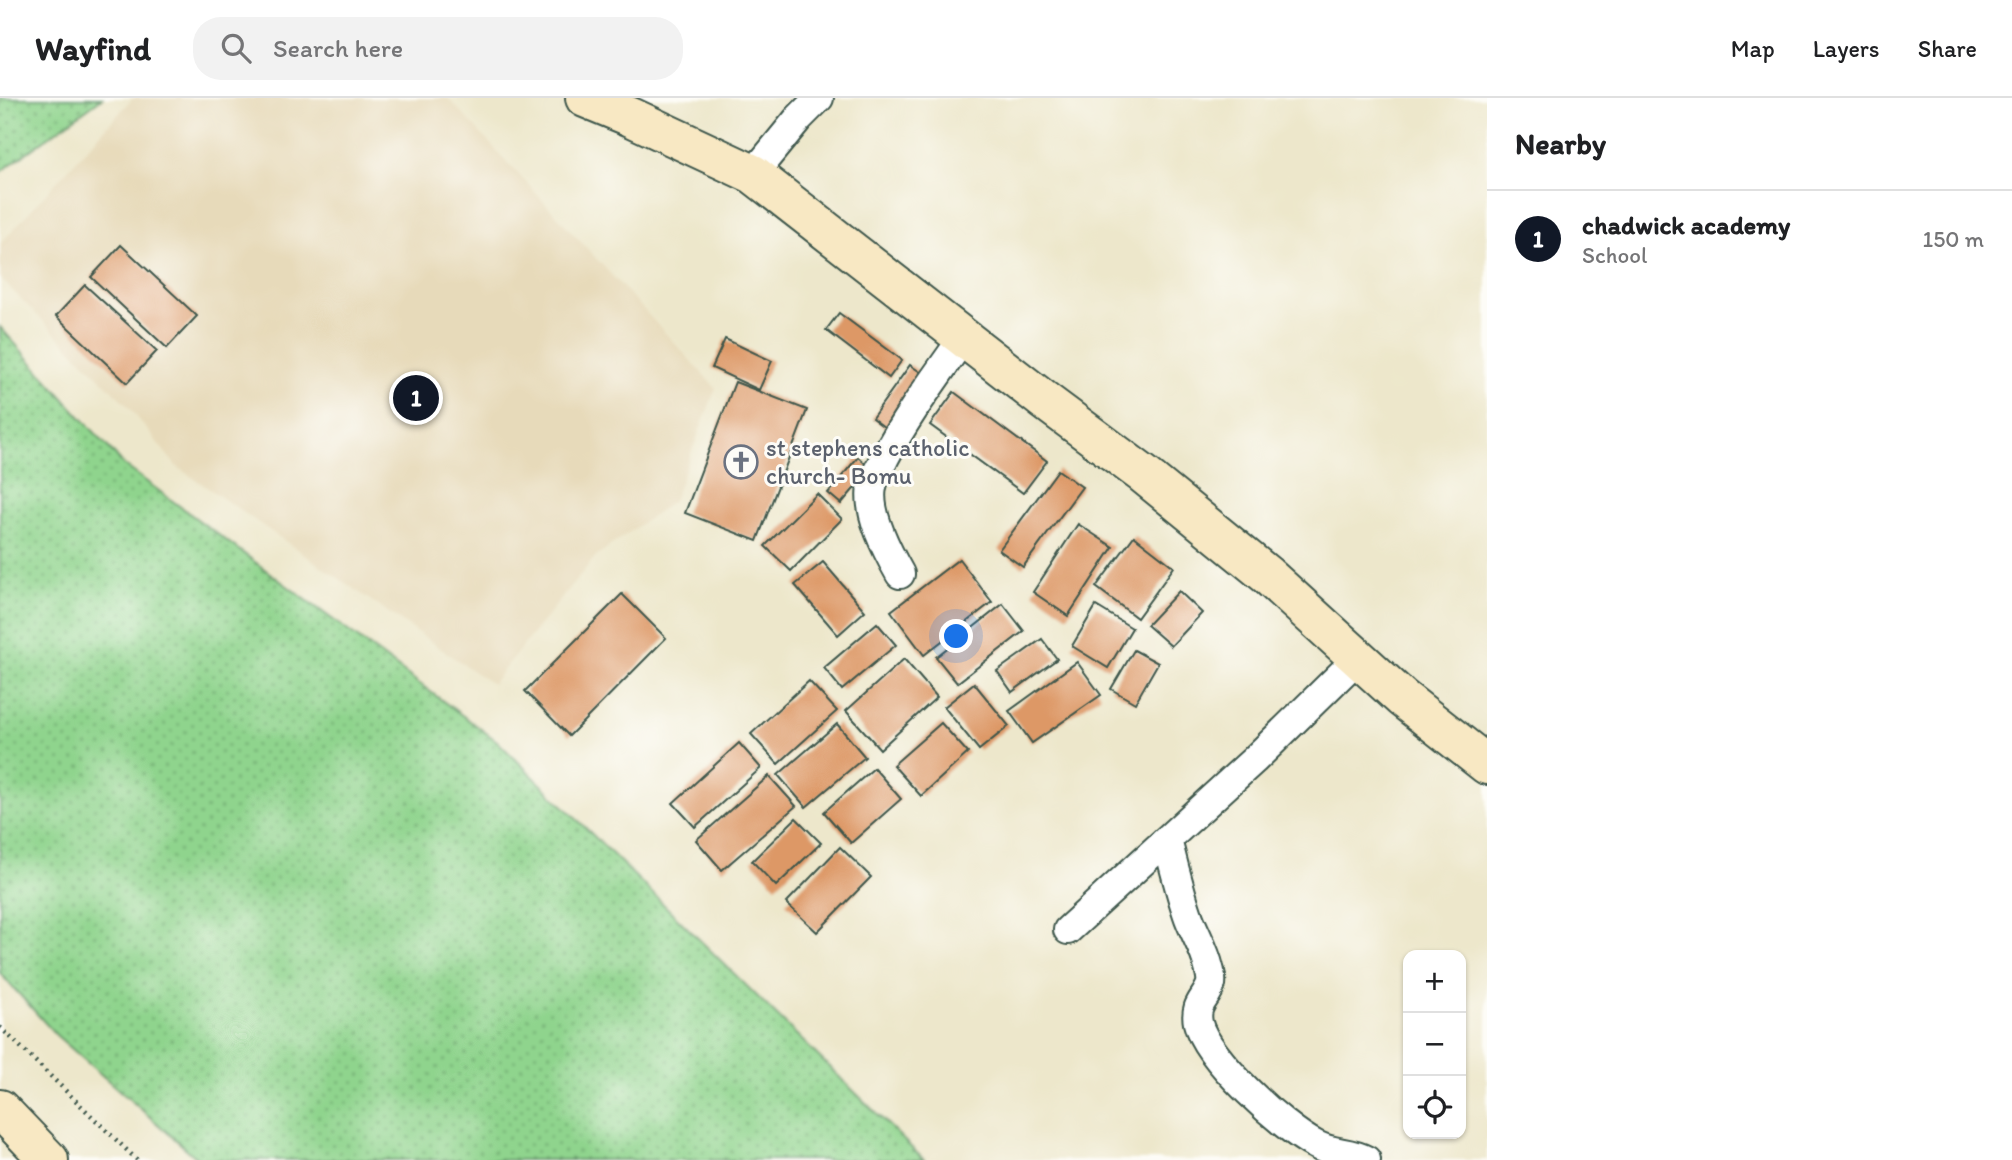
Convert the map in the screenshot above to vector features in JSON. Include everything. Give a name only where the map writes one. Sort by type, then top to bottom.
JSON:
[{"type":"street","points":[[585,98],[753,174],[1143,474],[1267,576],[1402,698],[1487,765]]},
{"type":"street","points":[[753,174],[797,119],[819,98]]},
{"type":"street","points":[[900,574],[886,550],[873,511],[872,489],[876,475],[892,445],[963,338]]},
{"type":"street","points":[[1068,930],[1254,760],[1359,658]]},
{"type":"street","points":[[1167,840],[1189,916],[1209,968],[1211,984],[1197,1016],[1200,1032],[1223,1065],[1276,1118],[1317,1146],[1335,1153],[1357,1155],[1366,1160]]},
{"type":"street","points":[[0,1109],[50,1160]]},
{"type":"path","points":[[0,1027],[137,1160]]},
{"type":"shaded area","points":[[133,98],[448,98],[716,388],[673,501],[596,556],[492,684],[176,466],[129,407],[0,278],[0,244]]},
{"type":"green space","points":[[0,98],[102,98],[0,172]]},
{"type":"green space","points":[[0,327],[124,465],[497,741],[924,1160],[199,1160],[56,1035],[0,973]]},
{"type":"building","points":[[121,245],[197,316],[167,348],[91,277]]},
{"type":"building","points":[[85,285],[157,351],[127,383],[56,316]]},
{"type":"building","points":[[839,313],[902,360],[889,378],[826,330]]},
{"type":"building","points":[[725,339],[772,361],[759,390],[712,368]]},
{"type":"building","points":[[910,365],[926,376],[888,430],[872,418]]},
{"type":"building","points":[[735,382],[807,410],[757,541],[685,513]]},
{"type":"building","points":[[954,392],[1047,461],[1023,493],[930,425]]},
{"type":"building","points":[[858,457],[871,469],[841,504],[828,493]]},
{"type":"building","points":[[1058,470],[1082,487],[1023,567],[999,550]]},
{"type":"building","points":[[817,494],[842,519],[791,571],[765,546]]},
{"type":"building","points":[[1078,524],[1113,547],[1068,616],[1033,592]]},
{"type":"building","points":[[1134,536],[1174,567],[1137,618],[1096,587]]},
{"type":"building","points":[[959,559],[992,602],[924,655],[891,611]]},
{"type":"building","points":[[823,562],[865,611],[838,635],[795,585]]},
{"type":"building","points":[[1179,591],[1202,613],[1171,646],[1147,625]]},
{"type":"building","points":[[622,594],[666,638],[569,736],[525,691]]},
{"type":"building","points":[[1003,604],[1024,631],[957,683],[936,657]]},
{"type":"building","points":[[1096,606],[1132,628],[1108,668],[1072,646]]},
{"type":"building","points":[[877,623],[896,645],[842,690],[824,668]]},
{"type":"building","points":[[1042,639],[1057,659],[1012,692],[997,671]]},
{"type":"building","points":[[1134,650],[1158,663],[1135,703],[1111,689]]},
{"type":"building","points":[[904,659],[937,697],[880,749],[846,711]]},
{"type":"building","points":[[1077,662],[1101,695],[1032,743],[1009,711]]},
{"type":"building","points":[[809,681],[837,711],[778,764],[751,734]]},
{"type":"building","points":[[974,683],[1009,726],[979,750],[944,707]]},
{"type":"building","points":[[941,723],[968,753],[921,796],[893,765]]},
{"type":"building","points":[[837,724],[865,757],[806,807],[778,775]]},
{"type":"building","points":[[739,743],[761,768],[695,827],[673,803]]},
{"type":"building","points":[[874,768],[901,799],[851,843],[824,812]]},
{"type":"building","points":[[769,776],[796,806],[722,870],[696,840]]},
{"type":"building","points":[[796,818],[821,843],[776,886],[752,861]]},
{"type":"building","points":[[840,847],[871,877],[817,932],[786,903]]},
{"type":"place","name":"chadwick academy","points":[[416,398]]},
{"type":"place","name":"st stephens catholic church- Bomu","points":[[741,462]]}]
